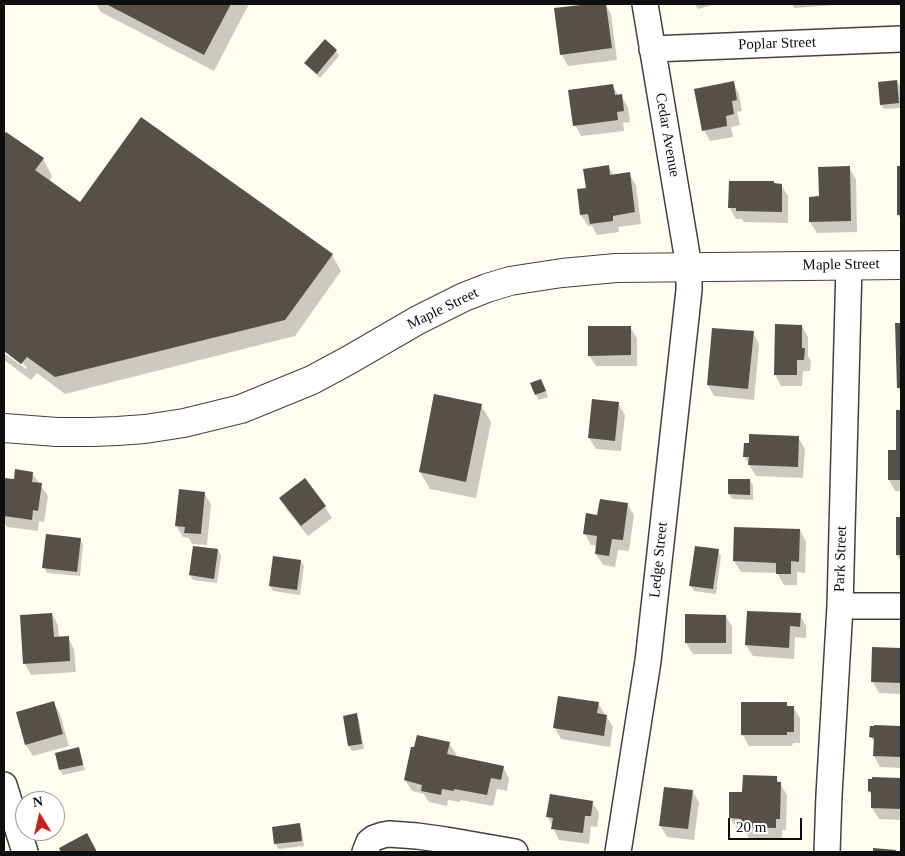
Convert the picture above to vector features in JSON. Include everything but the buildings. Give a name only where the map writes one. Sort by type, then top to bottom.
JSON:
[{"type":"street","name":"Cedar Avenue","points":[[645,4],[689,267]]},
{"type":"street","name":"Poplar Street","points":[[652,49],[901,39]]},
{"type":"street","name":"Park Street","points":[[827,852],[828,795],[840,606],[849,265]]},
{"type":"street","name":"Maple Street","points":[[4,428],[57,432],[155,428],[241,409],[312,380],[464,297],[519,279],[616,268],[901,265]]},
{"type":"street","name":"Ledge Street","points":[[618,852],[648,661],[689,290],[689,267]]},
{"type":"street","points":[[840,606],[901,606]]},
{"type":"street","points":[[4,785],[25,852]]},
{"type":"street","points":[[367,847],[374,838],[383,835],[417,836],[515,852]]}]
